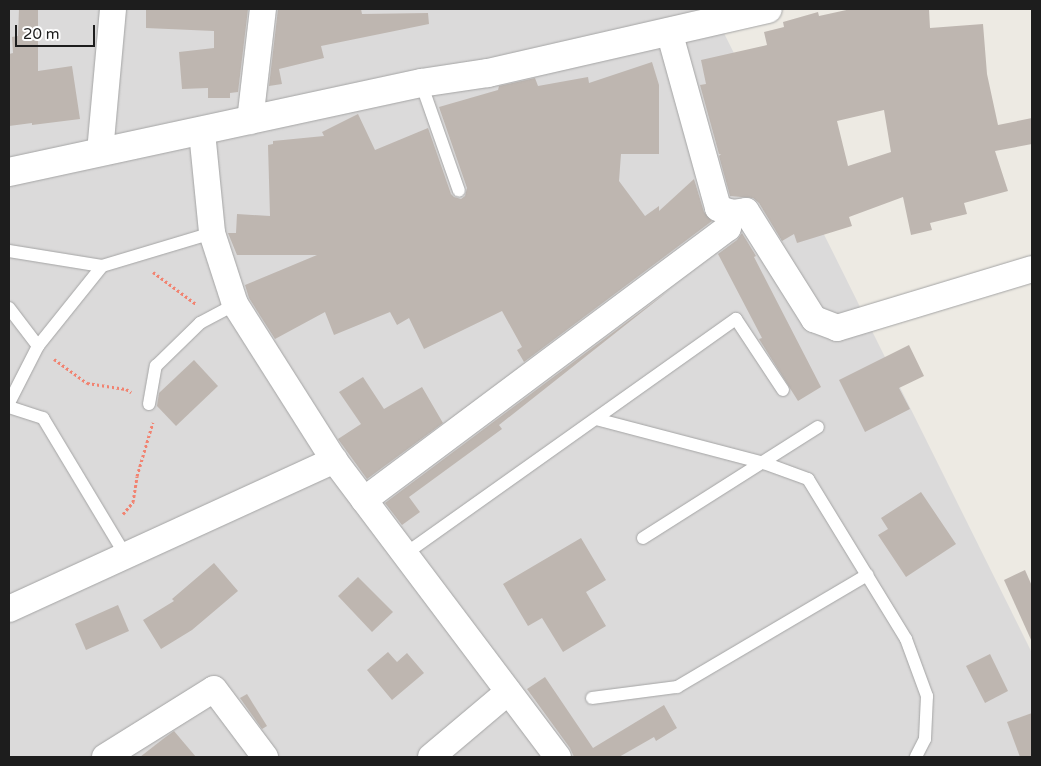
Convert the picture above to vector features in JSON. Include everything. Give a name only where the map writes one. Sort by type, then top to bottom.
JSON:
[{"type":"street","points":[[100,152],[113,9]]},
{"type":"street","points":[[250,122],[263,9]]},
{"type":"street","points":[[9,172],[250,122],[421,83],[488,73],[768,9]]},
{"type":"street","points":[[669,31],[718,208],[732,213],[746,210],[814,319],[837,328],[1032,269]]},
{"type":"street","points":[[202,132],[212,234],[236,304],[334,460],[558,757]]},
{"type":"street","points":[[364,500],[728,228],[732,213]]},
{"type":"street","points":[[9,609],[334,460]]},
{"type":"street","points":[[105,757],[214,689],[265,757]]},
{"type":"street","points":[[431,757],[508,692]]},
{"type":"lane","points":[[421,83],[459,191]]},
{"type":"lane","points":[[9,251],[102,266],[212,234]]},
{"type":"lane","points":[[9,403],[38,346],[102,266]]},
{"type":"lane","points":[[149,404],[156,366],[200,322],[236,304]]},
{"type":"lane","points":[[9,308],[38,346]]},
{"type":"lane","points":[[405,554],[736,318],[783,390]]},
{"type":"lane","points":[[9,407],[43,418],[126,556]]},
{"type":"lane","points":[[596,419],[764,463],[808,479],[906,639],[927,696],[925,739],[916,757]]},
{"type":"lane","points":[[643,538],[818,428]]},
{"type":"lane","points":[[592,698],[677,687],[867,575]]},
{"type":"path","points":[[132,257],[212,316]]},
{"type":"path","points":[[38,346],[87,383],[126,389],[149,404],[154,426],[136,476],[133,502],[110,530]]},
{"type":"shaded area","points":[[9,9],[712,9],[1032,653],[1032,757],[9,757]]},
{"type":"building","points":[[19,9],[38,9],[38,71],[72,66],[80,119],[9,126],[9,54],[13,53],[12,37],[18,36]]},
{"type":"building","points":[[146,9],[248,9],[238,92],[230,93],[230,98],[208,98],[208,88],[182,89],[179,52],[214,48],[214,31],[146,28]]},
{"type":"building","points":[[278,9],[361,9],[362,14],[428,13],[429,24],[321,46],[324,58],[279,69],[282,84],[269,86]]},
{"type":"building","points":[[851,9],[929,9],[930,28],[983,24],[987,74],[998,125],[1032,118],[1032,144],[995,151],[1008,191],[964,203],[967,214],[930,223],[932,230],[911,235],[903,197],[849,217],[852,226],[797,243],[794,234],[782,241],[759,203],[753,198],[730,196],[719,156],[721,154],[719,154],[700,85],[706,84],[701,60],[767,45],[764,32],[784,27],[783,22],[818,12],[819,16]],"holes":[[[884,110],[891,152],[848,166],[837,121]]]},
{"type":"building","points":[[652,62],[659,85],[659,154],[621,154],[619,181],[645,216],[659,206],[659,211],[694,179],[704,212],[712,221],[524,362],[517,350],[522,347],[502,311],[424,349],[409,318],[397,325],[390,312],[334,335],[325,312],[275,339],[249,298],[245,285],[317,255],[237,255],[228,233],[236,233],[237,214],[270,216],[268,145],[273,144],[273,141],[324,136],[322,132],[358,114],[375,150],[428,128],[451,194],[461,199],[465,196],[467,188],[439,107],[498,90],[499,86],[535,78],[538,86],[588,77],[589,83]]},
{"type":"building","points":[[742,233],[756,256],[754,257],[821,387],[798,401],[759,339],[762,338],[718,254],[737,240]]},
{"type":"building","points":[[671,289],[499,425],[502,429],[409,497],[420,512],[402,525],[385,503]]},
{"type":"building","points":[[909,345],[924,376],[899,388],[910,409],[865,432],[839,380]]},
{"type":"building","points":[[194,360],[218,386],[176,426],[157,406],[159,393]]},
{"type":"building","points":[[363,377],[384,409],[422,387],[443,423],[367,479],[338,439],[361,424],[339,392]]},
{"type":"building","points":[[921,492],[956,544],[906,577],[878,535],[888,529],[881,518]]},
{"type":"building","points":[[581,538],[606,580],[586,592],[606,626],[563,652],[542,618],[528,626],[503,584]]},
{"type":"building","points":[[214,563],[238,591],[192,630],[161,649],[143,620],[174,601],[172,599]]},
{"type":"building","points":[[1025,570],[1032,586],[1032,642],[1004,580]]},
{"type":"building","points":[[358,577],[393,612],[372,632],[338,596]]},
{"type":"building","points":[[118,605],[129,631],[86,650],[75,624]]},
{"type":"building","points":[[388,652],[397,662],[407,653],[424,673],[392,700],[367,670]]},
{"type":"building","points":[[990,654],[1008,691],[985,703],[966,666]]},
{"type":"building","points":[[545,677],[593,748],[664,705],[677,728],[656,741],[654,737],[619,757],[574,757],[570,748],[527,689]]},
{"type":"building","points":[[247,694],[267,726],[262,729],[240,698]]},
{"type":"building","points":[[1032,713],[1032,757],[1020,757],[1007,722]]},
{"type":"building","points":[[174,731],[196,757],[140,757],[163,739]]}]
